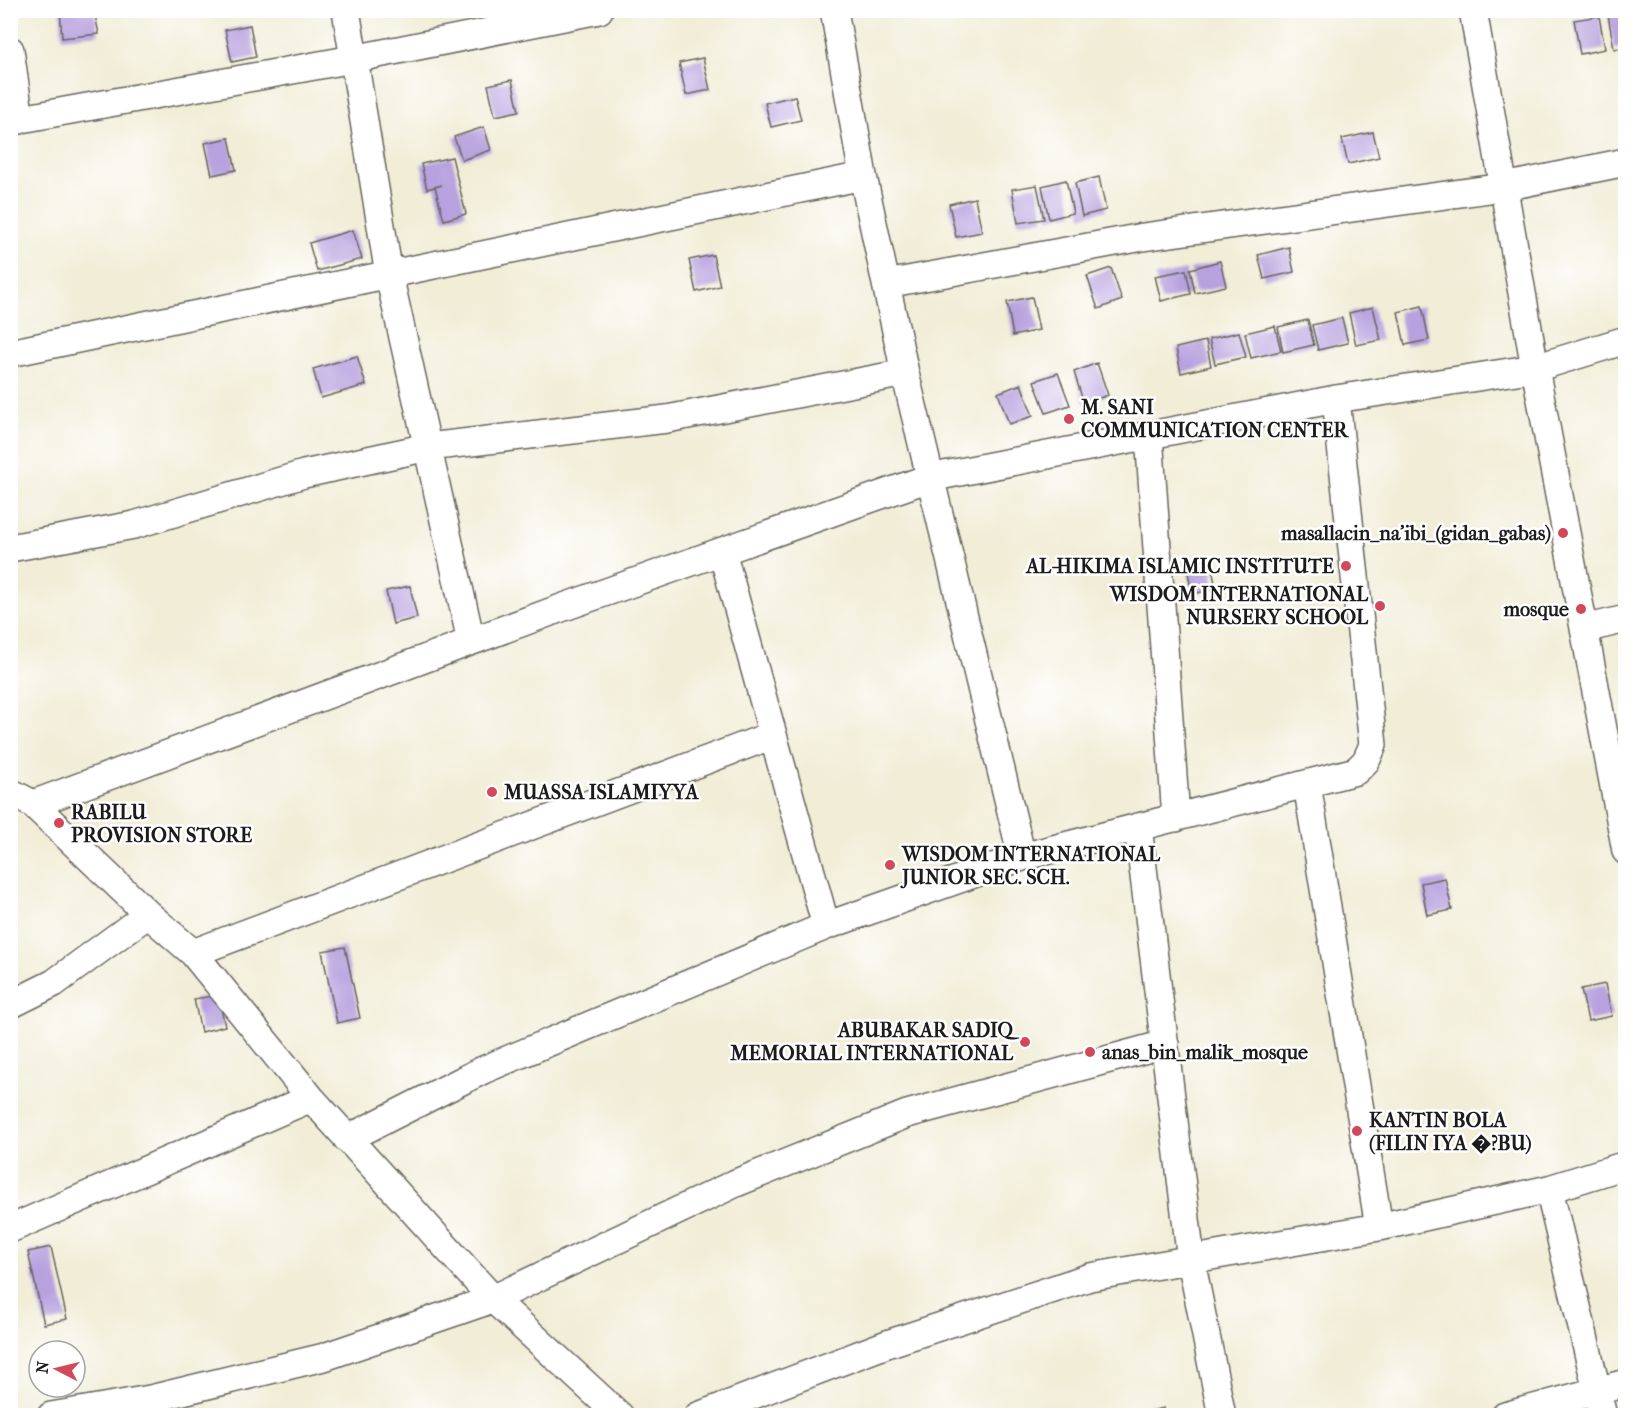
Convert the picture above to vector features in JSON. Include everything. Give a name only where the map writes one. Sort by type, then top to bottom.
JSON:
[{"type":"street","points":[[346,10],[389,275],[471,642]]},
{"type":"street","points":[[10,50],[15,120],[353,59],[599,10]]},
{"type":"street","points":[[834,10],[863,176],[905,373],[1022,858]]},
{"type":"street","points":[[1473,10],[1535,368],[1626,851]]},
{"type":"street","points":[[886,284],[1143,237],[1504,187],[1626,162]]},
{"type":"street","points":[[10,353],[863,176]]},
{"type":"street","points":[[620,1416],[493,1299],[311,1098],[193,953],[22,798],[471,642],[929,478],[1336,399],[1535,368],[1626,340]]},
{"type":"street","points":[[10,548],[134,525],[304,474],[428,447],[667,419],[905,373]]},
{"type":"street","points":[[347,1139],[483,1070],[826,926],[1022,858],[1356,771],[1366,761],[1372,745],[1336,399]]},
{"type":"street","points":[[1149,435],[1176,818]]},
{"type":"street","points":[[722,551],[826,926]]},
{"type":"street","points":[[1584,629],[1626,619]]},
{"type":"street","points":[[193,953],[773,735]]},
{"type":"street","points":[[1307,784],[1379,1227]]},
{"type":"street","points":[[1138,828],[1191,1260],[1222,1416]]},
{"type":"street","points":[[10,1005],[54,983],[148,914]]},
{"type":"street","points":[[51,1416],[150,1399],[324,1357],[493,1299],[736,1183],[907,1114],[1165,1044]]},
{"type":"street","points":[[10,1229],[311,1098]]},
{"type":"street","points":[[698,1416],[887,1344],[1090,1277],[1379,1227],[1549,1189],[1626,1165]]},
{"type":"street","points":[[1549,1189],[1600,1404]]},
{"type":"street","points":[[1505,1416],[1600,1404],[1626,1383]]},
{"type":"building","points":[[60,10],[94,10],[99,34],[62,38]]},
{"type":"building","points":[[1626,12],[1626,47],[1614,49],[1608,15]]},
{"type":"building","points":[[1599,16],[1605,49],[1580,54],[1574,20]]},
{"type":"building","points":[[250,25],[256,57],[232,62],[225,30]]},
{"type":"building","points":[[703,58],[710,90],[686,95],[679,63]]},
{"type":"building","points":[[512,80],[519,111],[495,116],[488,85]]},
{"type":"building","points":[[795,96],[801,120],[771,127],[765,103]]},
{"type":"building","points":[[484,127],[491,150],[462,160],[454,137]]},
{"type":"building","points":[[1373,132],[1379,157],[1348,164],[1342,139]]},
{"type":"building","points":[[229,138],[236,170],[212,175],[205,143]]},
{"type":"building","points":[[452,157],[466,214],[444,220],[435,187],[442,185],[427,189],[421,164]]},
{"type":"building","points":[[1099,177],[1106,210],[1082,216],[1075,183]]},
{"type":"building","points":[[1066,180],[1073,213],[1049,219],[1042,186]]},
{"type":"building","points":[[1037,185],[1044,219],[1018,223],[1012,189]]},
{"type":"building","points":[[975,198],[982,232],[956,237],[949,204]]},
{"type":"building","points":[[353,230],[362,259],[317,271],[309,243]]},
{"type":"building","points":[[1289,247],[1294,272],[1264,279],[1258,255]]},
{"type":"building","points":[[713,255],[720,286],[696,292],[689,260]]},
{"type":"building","points":[[1220,261],[1226,286],[1195,293],[1190,269]]},
{"type":"building","points":[[1111,268],[1122,300],[1098,309],[1087,276]]},
{"type":"building","points":[[1186,270],[1191,294],[1161,301],[1155,276]]},
{"type":"building","points":[[1032,297],[1039,330],[1013,336],[1007,302]]},
{"type":"building","points":[[1422,306],[1429,340],[1405,345],[1398,312]]},
{"type":"building","points":[[1373,307],[1381,340],[1356,345],[1349,313]]},
{"type":"building","points":[[1342,318],[1348,343],[1318,350],[1312,325]]},
{"type":"building","points":[[1308,320],[1314,345],[1283,352],[1278,327]]},
{"type":"building","points":[[1275,326],[1281,351],[1251,358],[1245,333]]},
{"type":"building","points":[[1239,332],[1246,357],[1215,364],[1209,339]]},
{"type":"building","points":[[1206,341],[1211,366],[1181,373],[1176,348]]},
{"type":"building","points":[[357,356],[366,385],[321,398],[313,369]]},
{"type":"building","points":[[1097,363],[1108,395],[1084,404],[1074,372]]},
{"type":"building","points":[[1058,373],[1070,405],[1046,413],[1034,381]]},
{"type":"building","points":[[1021,384],[1033,416],[1009,424],[998,393]]},
{"type":"building","points":[[1210,557],[1216,589],[1192,594],[1186,562]]},
{"type":"building","points":[[410,586],[417,618],[393,624],[386,591]]},
{"type":"building","points":[[1445,878],[1452,910],[1427,915],[1421,883]]},
{"type":"building","points":[[345,947],[360,1018],[337,1023],[322,951]]},
{"type":"building","points":[[1605,984],[1612,1016],[1588,1021],[1581,989]]},
{"type":"building","points":[[218,995],[225,1026],[201,1032],[194,999]]},
{"type":"building","points":[[51,1247],[67,1319],[44,1324],[28,1252]]},
{"type":"building","points":[[1164,1408],[1165,1416],[1140,1416],[1140,1413]]},
{"type":"place","name":"M. SANI COMMUNICATION CENTER","points":[[1069,419]]},
{"type":"place","name":"masallacin_na'ibi_(gidan_gabas)","points":[[1563,533]]},
{"type":"place","name":"AL-HIKIMA ISLAMIC INSTITUTE","points":[[1346,566]]},
{"type":"place","name":"WISDOM INTERNATIONAL NURSERY SCHOOL","points":[[1380,606]]},
{"type":"place","name":"mosque","points":[[1581,609]]},
{"type":"place","name":"MUASSA ISLAMIYYA","points":[[492,792]]},
{"type":"place","name":"RABILU PROVISION STORE","points":[[59,823]]},
{"type":"place","name":"WISDOM INTERNATIONAL JUNIOR SEC. SCH.","points":[[890,865]]},
{"type":"place","name":"ABUBAKAR SADIQ MEMORIAL INTERNATIONAL","points":[[1025,1042]]},
{"type":"place","name":"anas_bin_malik_mosque","points":[[1090,1052]]},
{"type":"place","name":"KANTIN BOLA (FILIN IYA �?BU)","points":[[1357,1131]]}]
